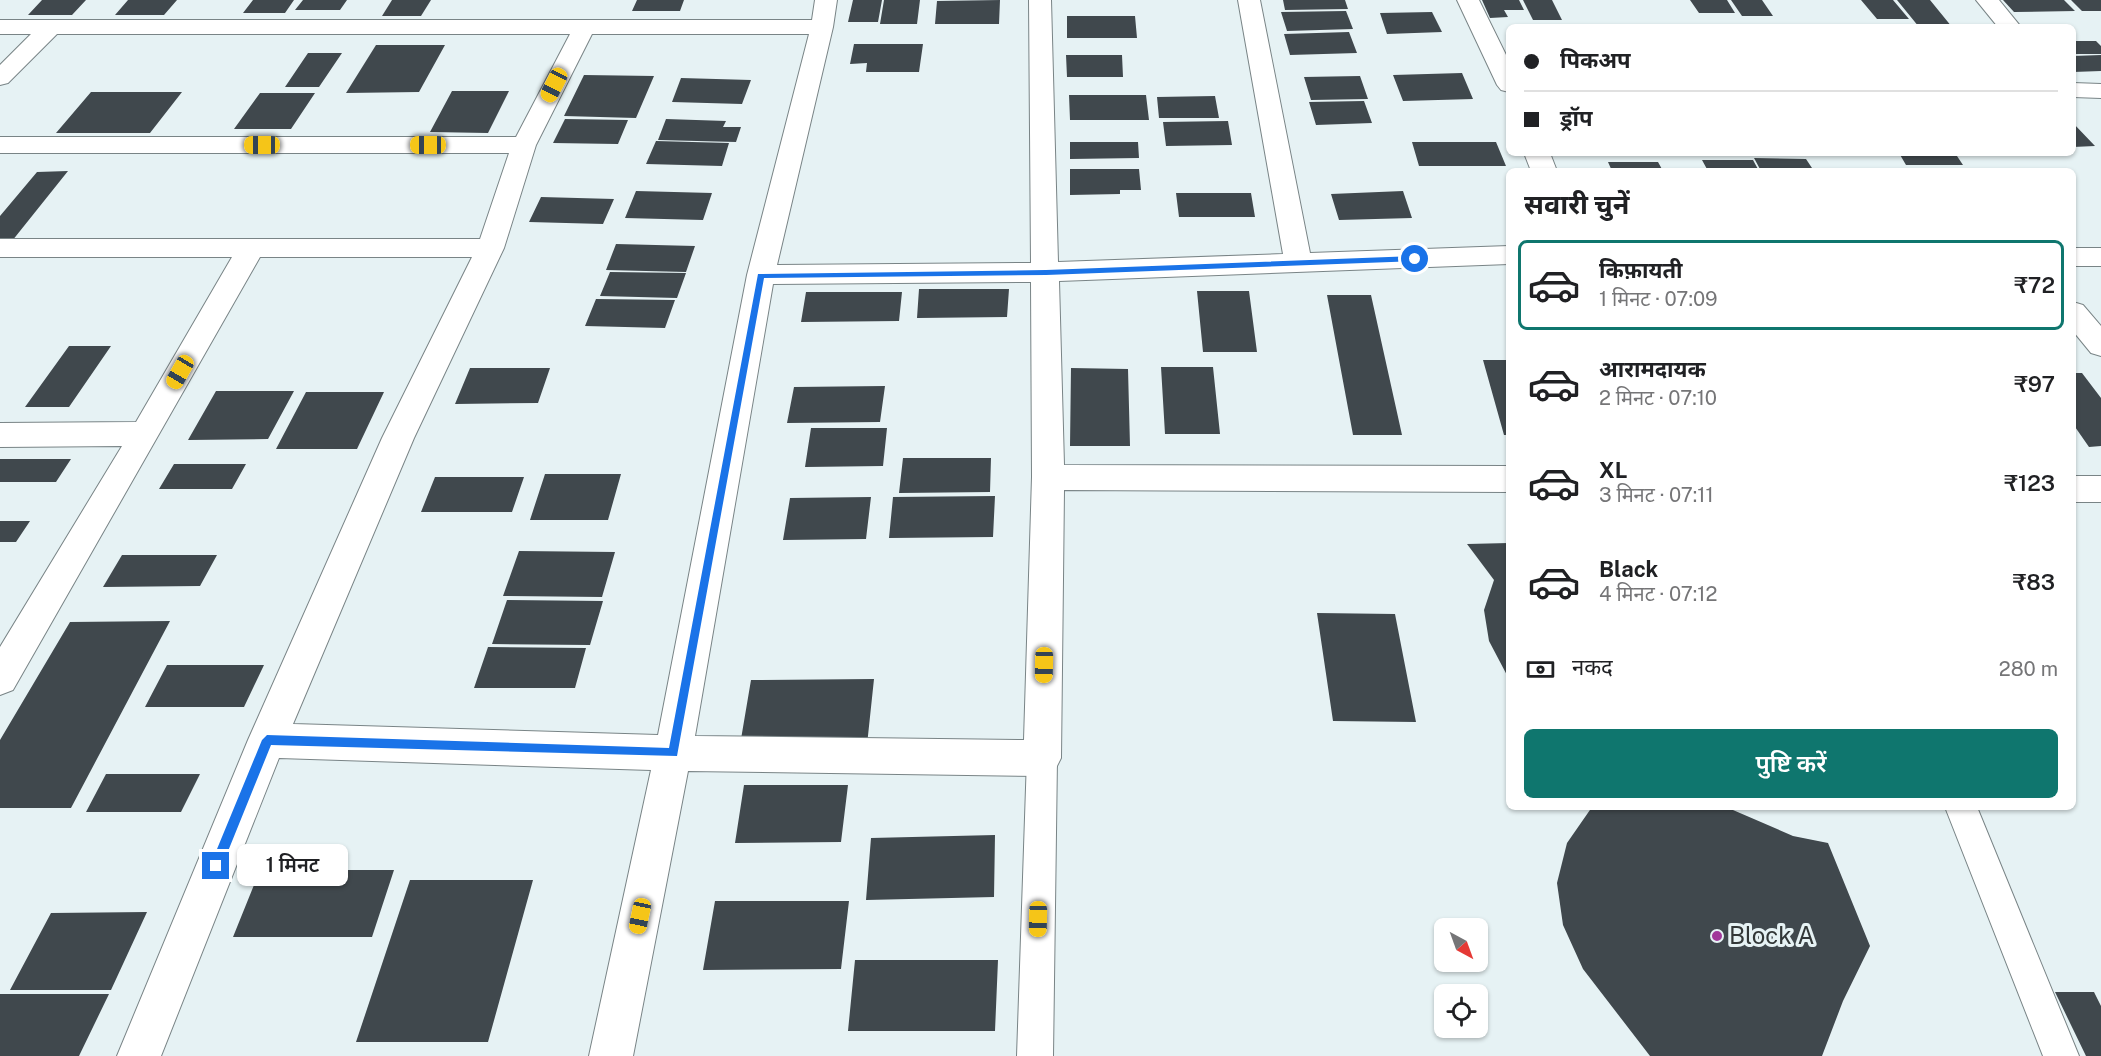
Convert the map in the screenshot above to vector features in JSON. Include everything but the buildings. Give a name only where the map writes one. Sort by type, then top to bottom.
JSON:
[{"type":"street","points":[[267,740],[674,753],[1042,759],[1048,477],[1040,0]]},
{"type":"street","points":[[1249,0],[1299,264]]},
{"type":"street","points":[[1468,0],[1506,79]]},
{"type":"street","points":[[1987,0],[2007,24]]},
{"type":"street","points":[[0,27],[585,26],[824,14],[760,276],[674,753],[611,1056]]},
{"type":"street","points":[[139,1056],[267,740],[398,438],[490,249],[524,145],[585,26]]},
{"type":"street","points":[[0,78],[51,27]]},
{"type":"street","points":[[2076,90],[2101,91]]},
{"type":"street","points":[[0,145],[524,145]]},
{"type":"street","points":[[0,248],[490,249]]},
{"type":"street","points":[[0,679],[145,434],[251,248]]},
{"type":"street","points":[[760,276],[1046,272],[1506,255]]},
{"type":"street","points":[[2076,257],[2101,257]]},
{"type":"street","points":[[2076,316],[2101,346]]},
{"type":"street","points":[[0,435],[145,434]]},
{"type":"street","points":[[1048,477],[1506,479]]},
{"type":"lane","points":[[1035,1056],[1042,759]]},
{"type":"lane","points":[[1962,810],[2061,1056]]},
{"type":"place","name":"Block A","points":[[1717,936]]},
{"type":"route","points":[[216,866],[267,740],[674,753],[760,276],[1046,272],[1415,259]]}]
